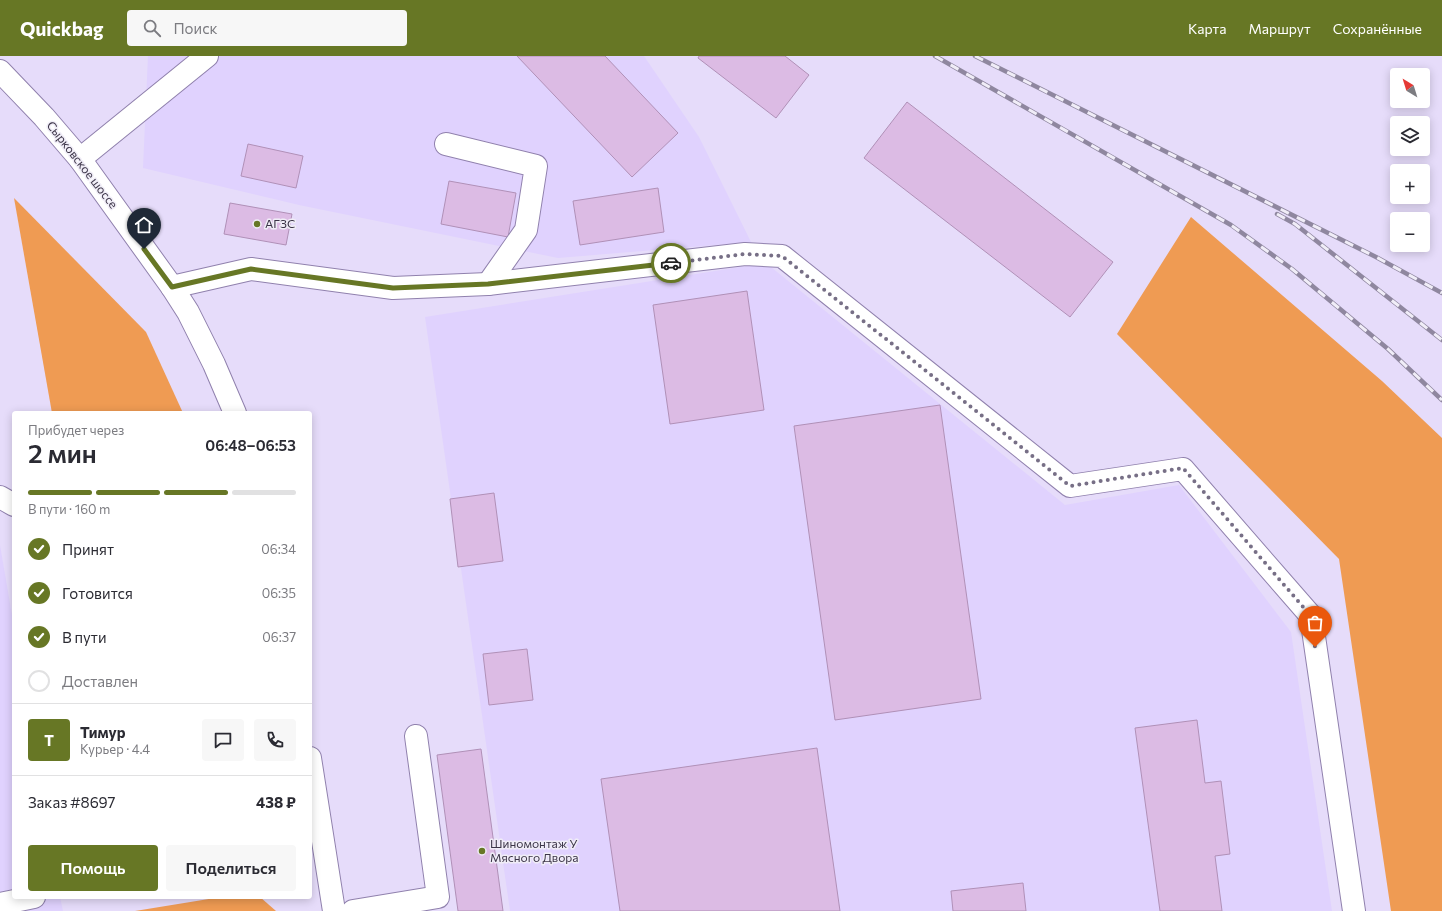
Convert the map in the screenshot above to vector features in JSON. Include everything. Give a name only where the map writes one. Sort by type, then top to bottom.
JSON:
[{"type":"main road","points":[[80,160],[207,56]]},
{"type":"main road","name":"Сырковское шоссе","points":[[0,72],[44,117],[80,160],[172,287],[188,312],[214,364],[234,411]]},
{"type":"main road","points":[[446,144],[536,166],[526,230],[488,284]]},
{"type":"main road","points":[[172,287],[251,269],[393,288],[488,284],[745,254],[782,256],[1070,486],[1183,468],[1311,616],[1354,911]]},
{"type":"main road","points":[[0,497],[12,504]]},
{"type":"main road","points":[[353,911],[438,897],[416,736]]},
{"type":"main road","points":[[312,784],[317,849],[334,911]]},
{"type":"main road","points":[[0,904],[31,902]]},
{"type":"shaded area","points":[[148,56],[644,56],[699,137],[751,242],[558,258],[299,205],[143,168]]},
{"type":"shaded area","points":[[14,198],[146,332],[182,411],[52,411]]},
{"type":"shaded area","points":[[1191,217],[1382,381],[1442,438],[1442,911],[1391,911],[1339,559],[1117,334]]},
{"type":"shaded area","points":[[766,263],[1065,505],[1179,485],[1291,632],[1332,911],[510,911],[425,317]]},
{"type":"shaded area","points":[[0,545],[12,615],[12,899],[60,899],[63,911],[0,911]]},
{"type":"shaded area","points":[[209,899],[262,899],[276,911],[135,911]]},
{"type":"building","points":[[517,56],[605,56],[678,133],[632,177]]},
{"type":"building","points":[[699,56],[785,56],[809,75],[776,118],[698,58]]},
{"type":"building","points":[[907,102],[1113,262],[1070,317],[864,158]]},
{"type":"building","points":[[248,144],[303,156],[296,188],[241,176]]},
{"type":"building","points":[[449,181],[516,193],[508,237],[441,224]]},
{"type":"building","points":[[658,188],[664,232],[580,245],[573,201]]},
{"type":"building","points":[[230,203],[292,214],[286,245],[224,234]]},
{"type":"building","points":[[747,291],[764,410],[670,424],[653,305]]},
{"type":"building","points":[[940,405],[981,699],[835,720],[794,426]]},
{"type":"building","points":[[494,493],[503,561],[458,567],[450,499]]},
{"type":"building","points":[[527,649],[533,700],[489,705],[483,654]]},
{"type":"building","points":[[1197,720],[1205,783],[1221,781],[1230,854],[1215,856],[1222,911],[1160,911],[1135,728]]},
{"type":"building","points":[[817,748],[840,911],[620,911],[601,779]]},
{"type":"building","points":[[481,749],[503,911],[458,911],[437,755]]},
{"type":"building","points":[[1023,883],[1026,911],[953,911],[951,891]]},
{"type":"railway","points":[[935,56],[1231,225],[1292,269],[1388,349],[1442,400]]},
{"type":"railway","points":[[975,56],[1376,257],[1442,293]]},
{"type":"railway","points":[[1277,214],[1295,224],[1442,340]]},
{"type":"way so far","points":[[671,263],[745,254],[782,256],[1070,486],[1183,468],[1311,616],[1315,647]]},
{"type":"place","name":"АГЗС","points":[[257,224]]},
{"type":"place","name":"Шиномонтаж У Мясного Двора","points":[[482,851]]},
{"type":"route","points":[[144,249],[172,287],[251,269],[393,288],[488,284],[671,263]]}]
